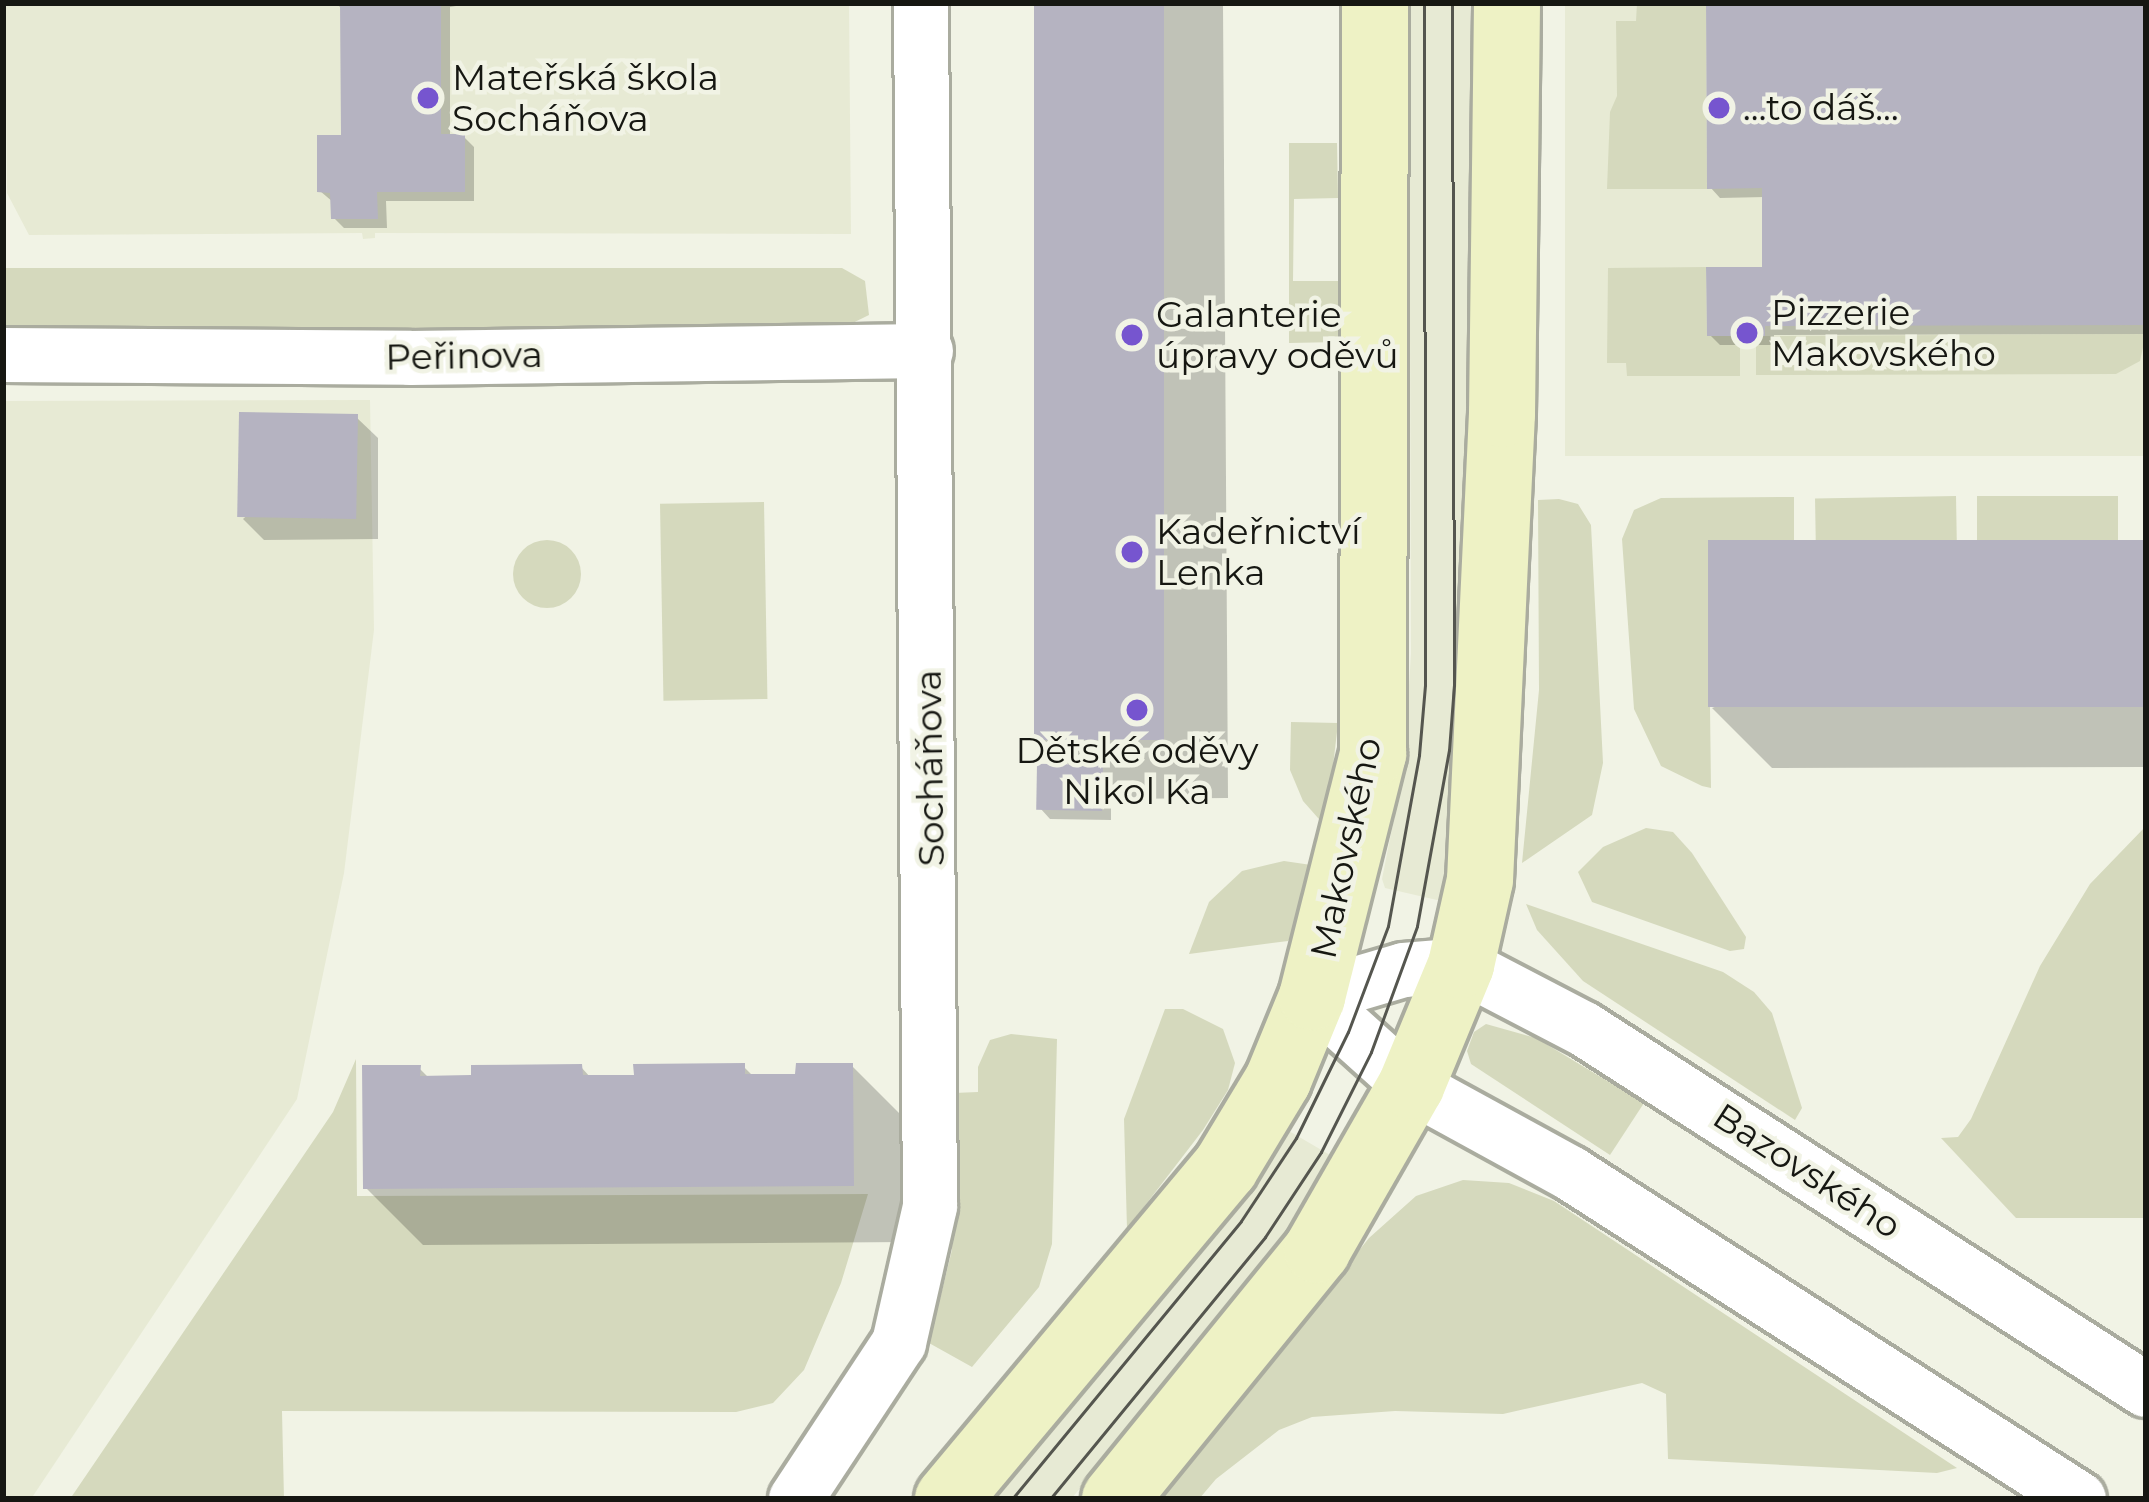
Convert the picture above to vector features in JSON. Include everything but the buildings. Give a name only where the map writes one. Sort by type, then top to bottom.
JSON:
[{"type":"street","name":"Socháňova","points":[[796,1499],[899,1343],[930,1206],[933,988],[921,3]]},
{"type":"street","name":"Makovského","points":[[948,1499],[1225,1168],[1278,1080],[1312,998],[1373,754],[1375,3]]},
{"type":"street","points":[[1115,1499],[1317,1250],[1411,1086],[1461,964],[1481,857],[1502,414],[1508,3]]},
{"type":"street","name":"Peřinova","points":[[3,355],[410,358],[926,352]]},
{"type":"street","points":[[1312,998],[1388,974],[1461,964]]},
{"type":"street","name":"Bazovského","points":[[1461,964],[1585,1029],[2146,1390]]},
{"type":"street","points":[[1312,998],[1411,1086],[1570,1173],[2079,1499]]},
{"type":"shaded area","name":"Mateřská škola Socháňova","points":[[5,3],[849,3],[851,234],[375,233],[375,238],[363,239],[362,233],[29,235],[7,193]]},
{"type":"shaded area","points":[[1409,3],[1470,3],[1471,676],[1447,896],[1437,900],[1385,888],[1382,879],[1404,768],[1411,653]]},
{"type":"shaded area","points":[[1565,3],[2146,3],[2146,456],[1565,456]]},
{"type":"shaded area","points":[[1637,3],[1706,3],[1707,189],[1607,189],[1610,112],[1617,96],[1616,21],[1636,21]]},
{"type":"shaded area","points":[[1289,143],[1337,143],[1338,198],[1294,199],[1293,281],[1339,281],[1339,342],[1289,343]]},
{"type":"shaded area","points":[[1706,267],[1707,336],[1740,336],[1740,376],[1627,376],[1626,363],[1607,363],[1608,268]]},
{"type":"shaded area","points":[[3,268],[842,268],[865,281],[869,315],[826,336],[3,337]]},
{"type":"shaded area","points":[[2146,334],[2140,361],[2116,374],[1756,375],[1756,336]]},
{"type":"shaded area","points":[[370,400],[374,630],[344,873],[297,1099],[31,1499],[3,1499],[3,401]]},
{"type":"shaded area","points":[[1956,496],[1957,542],[1816,544],[1815,498]]},
{"type":"shaded area","points":[[1977,496],[2118,496],[2118,542],[1977,542]]},
{"type":"shaded area","points":[[1794,497],[1794,543],[1708,544],[1711,788],[1702,786],[1661,766],[1634,709],[1622,539],[1634,510],[1661,498]]},
{"type":"shaded area","points":[[1538,500],[1578,504],[1591,525],[1603,763],[1592,815],[1522,863],[1539,690]]},
{"type":"shaded area","points":[[764,502],[767,699],[663,701],[660,504]]},
{"type":"shaded area","points":[[547,540],[571,550],[581,574],[571,598],[547,608],[523,598],[513,574],[523,550]]},
{"type":"shaded area","points":[[1291,722],[1338,723],[1326,827],[1303,801],[1290,770]]},
{"type":"shaded area","points":[[2146,826],[2146,1218],[2016,1218],[1941,1138],[1958,1137],[1971,1119],[2040,966],[2090,884]]},
{"type":"shaded area","points":[[1646,828],[1673,832],[1692,853],[1746,937],[1744,949],[1730,951],[1592,902],[1578,872],[1603,847]]},
{"type":"shaded area","points":[[1284,861],[1318,866],[1305,916],[1288,941],[1189,954],[1209,902],[1242,871]]},
{"type":"shaded area","points":[[1526,904],[1723,972],[1754,992],[1772,1013],[1802,1108],[1795,1120],[1583,981],[1537,930]]},
{"type":"shaded area","points":[[1165,1009],[1183,1009],[1223,1029],[1235,1063],[1228,1090],[1203,1130],[1127,1229],[1124,1119]]},
{"type":"shaded area","points":[[1486,1024],[1536,1038],[1644,1103],[1610,1155],[1471,1064],[1467,1051],[1474,1032]]},
{"type":"shaded area","points":[[1011,1034],[1057,1039],[1052,1244],[1039,1287],[972,1367],[929,1343],[952,1250],[954,1093],[978,1092],[978,1067],[990,1040]]},
{"type":"shaded area","points":[[356,1059],[357,1196],[868,1194],[841,1283],[804,1370],[773,1403],[736,1412],[282,1411],[284,1499],[70,1499],[333,1112]]},
{"type":"shaded area","points":[[1289,1131],[1330,1155],[1334,1166],[1239,1300],[1071,1499],[993,1499],[1187,1265],[1279,1134]]},
{"type":"shaded area","points":[[1463,1180],[1509,1183],[1554,1201],[1957,1468],[1937,1473],[1668,1459],[1666,1394],[1642,1383],[1503,1414],[1395,1411],[1312,1417],[1279,1430],[1216,1479],[1199,1499],[1161,1499],[1369,1238],[1416,1196]]},
{"type":"tram line","points":[[1012,1499],[1241,1221],[1296,1138],[1348,1032],[1388,926],[1419,755],[1425,685],[1424,3]]},
{"type":"tram line","points":[[1050,1499],[1265,1237],[1321,1152],[1371,1052],[1417,926],[1449,750],[1454,685],[1452,3]]},
{"type":"place","name":"Mateřská škola Socháňova","points":[[428,98]]},
{"type":"place","name":"…to dáš…","points":[[1719,108]]},
{"type":"place","name":"Pizzerie Makovského","points":[[1747,333]]},
{"type":"place","name":"Galanterie úpravy oděvů","points":[[1132,335]]},
{"type":"place","name":"Kadeřnictví Lenka","points":[[1132,552]]},
{"type":"place","name":"Dětské oděvy Nikol Ka","points":[[1137,710]]}]
